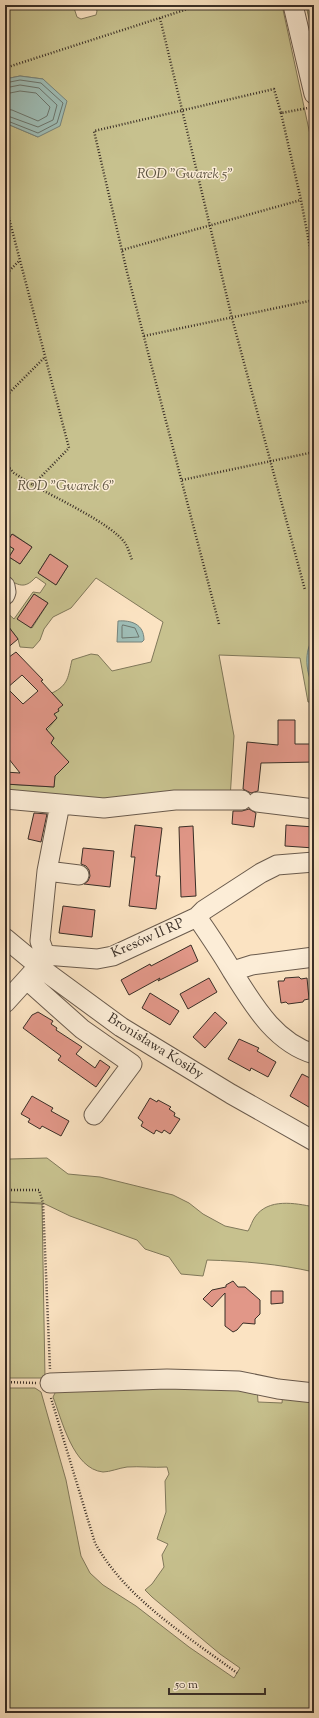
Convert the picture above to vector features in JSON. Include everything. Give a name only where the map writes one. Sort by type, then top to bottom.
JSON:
[{"type":"street","points":[[294,5],[314,94]]},
{"type":"street","points":[[5,586],[5,595]]},
{"type":"street","points":[[5,799],[104,808],[175,800],[249,801],[314,809]]},
{"type":"street","points":[[5,1003],[27,980],[42,960],[40,941],[47,871],[60,804]]},
{"type":"street","points":[[197,917],[204,910],[261,873],[277,865],[314,862]]},
{"type":"street","points":[[47,871],[79,875]]},
{"type":"street","name":"Kresów II RP","points":[[42,960],[97,959],[113,956],[197,917],[245,992],[271,1026],[284,1038],[314,1054]]},
{"type":"street","name":"Bronisława Kosiby","points":[[5,938],[42,960],[83,1000],[146,1043],[314,1141]]},
{"type":"street","points":[[233,972],[252,965],[314,957]]},
{"type":"street","points":[[27,980],[82,1029],[132,1064]]},
{"type":"street","points":[[94,1115],[146,1043]]},
{"type":"street","points":[[50,1383],[167,1379],[231,1380],[278,1389],[314,1393]]},
{"type":"path","points":[[5,68],[200,5]]},
{"type":"path","points":[[160,18],[232,318],[305,590]]},
{"type":"path","points":[[218,624],[122,250],[94,132],[274,89],[281,112],[301,200],[314,269]]},
{"type":"path","points":[[281,112],[314,107]]},
{"type":"path","points":[[122,250],[301,200]]},
{"type":"path","points":[[5,203],[69,448],[32,485]]},
{"type":"path","points":[[5,275],[20,260]]},
{"type":"path","points":[[144,336],[314,300]]},
{"type":"path","points":[[5,397],[45,357]]},
{"type":"path","points":[[182,480],[314,452]]},
{"type":"path","points":[[5,463],[7,471],[72,506],[110,530],[125,543],[132,560]]},
{"type":"path","points":[[5,1190],[39,1190],[43,1203],[50,1394],[96,1543],[106,1561],[137,1596],[156,1613],[237,1673]]},
{"type":"path","points":[[5,1382],[50,1383]]},
{"type":"green space","name":"ROD \"Gwarek 5\"","points":[[5,5],[73,5],[77,17],[81,19],[96,15],[97,11],[95,5],[282,5],[314,153],[314,638],[311,642],[308,670],[314,687],[314,702],[308,702],[300,658],[219,655],[234,736],[230,799],[103,805],[5,796],[5,784],[54,787],[55,775],[51,743],[54,738],[47,730],[57,718],[54,714],[59,710],[54,706],[60,702],[52,693],[62,687],[67,680],[72,660],[91,654],[98,655],[112,671],[151,662],[163,622],[96,578],[71,608],[53,617],[44,629],[40,640],[33,648],[20,647],[18,639],[5,622],[5,611],[14,619],[33,592],[40,593],[46,584],[36,577],[25,585],[14,583],[5,578],[5,559],[10,550],[5,546],[5,479],[10,474],[5,469],[5,123],[38,137],[53,89],[43,79],[20,76],[5,79]],"holes":[[[13,534],[32,547],[20,564],[9,557],[14,549],[6,544]],[[50,554],[68,566],[56,585],[38,573]],[[34,594],[48,603],[32,628],[18,619]]]},
{"type":"green space","points":[[306,5],[314,5],[314,43]]},
{"type":"green space","points":[[5,1155],[10,1159],[47,1158],[68,1174],[100,1177],[173,1195],[189,1203],[203,1214],[225,1226],[248,1231],[253,1220],[260,1211],[274,1204],[290,1203],[314,1207],[314,1272],[261,1263],[207,1260],[203,1276],[181,1274],[169,1257],[145,1249],[137,1240],[70,1216],[43,1203],[5,1202]]},
{"type":"green space","points":[[5,1202],[42,1204],[45,1378],[5,1378]]},
{"type":"green space","points":[[257,1387],[258,1402],[282,1403],[283,1392],[314,1396],[314,1713],[5,1713],[5,1388],[35,1388],[41,1392],[66,1480],[81,1556],[90,1573],[103,1585],[136,1606],[189,1647],[234,1678],[240,1668],[220,1654],[145,1590],[152,1584],[164,1567],[162,1555],[168,1544],[157,1539],[166,1512],[165,1481],[169,1474],[167,1467],[127,1467],[103,1472],[93,1469],[76,1453],[65,1430],[53,1397],[57,1389]]},
{"type":"water","points":[[20,76],[43,79],[67,101],[60,126],[38,137],[5,123],[5,79]]},
{"type":"water","points":[[118,621],[128,621],[136,624],[142,630],[144,640],[142,642],[117,642]]},
{"type":"water","points":[[314,638],[314,687],[309,676],[307,656],[308,649]]},
{"type":"building","points":[[12,534],[32,547],[20,564],[9,557],[14,549],[6,544]]},
{"type":"building","points":[[50,554],[68,566],[56,585],[38,573]]},
{"type":"building","points":[[34,594],[48,603],[31,628],[17,619]]},
{"type":"building","points":[[5,622],[18,639],[5,650]]},
{"type":"building","points":[[16,652],[43,680],[41,681],[63,705],[58,709],[59,711],[54,714],[57,718],[46,729],[54,738],[51,743],[69,762],[55,776],[54,787],[5,784],[5,772],[20,773],[5,754],[5,660]],"holes":[[[22,675],[38,691],[23,704],[7,688]]]},
{"type":"building","points":[[278,720],[295,720],[295,744],[314,744],[314,762],[261,763],[258,791],[251,793],[243,789],[247,742],[278,745]]},
{"type":"building","points":[[249,809],[256,813],[254,827],[232,824],[233,811]]},
{"type":"building","points":[[34,813],[47,814],[41,842],[28,839]]},
{"type":"building","points":[[135,825],[162,828],[156,876],[160,876],[156,909],[129,906],[135,857],[131,857]]},
{"type":"building","points":[[286,825],[314,827],[314,848],[285,846]]},
{"type":"building","points":[[193,826],[196,896],[181,897],[179,827]]},
{"type":"building","points":[[83,848],[114,851],[110,887],[84,884],[88,881],[90,876],[89,870],[86,866],[81,864]]},
{"type":"building","points":[[63,906],[95,910],[92,937],[59,933]]},
{"type":"building","points":[[191,945],[198,961],[158,981],[160,978],[129,995],[121,980],[150,964],[151,966]]},
{"type":"building","points":[[299,977],[301,979],[307,978],[309,999],[304,1000],[303,1002],[288,1004],[286,1002],[281,1003],[278,981],[284,981],[285,978]]},
{"type":"building","points":[[209,978],[217,992],[188,1009],[180,994]]},
{"type":"building","points":[[150,993],[179,1011],[170,1025],[142,1008]]},
{"type":"building","points":[[38,1012],[53,1021],[51,1024],[57,1028],[56,1030],[82,1047],[76,1054],[95,1068],[100,1060],[110,1067],[96,1087],[58,1060],[61,1056],[23,1028],[32,1015]]},
{"type":"building","points":[[215,1012],[227,1023],[205,1048],[193,1037]]},
{"type":"building","points":[[239,1039],[259,1048],[257,1051],[276,1062],[268,1077],[251,1068],[250,1071],[228,1059]]},
{"type":"building","points":[[302,1074],[314,1080],[314,1110],[290,1096]]},
{"type":"building","points":[[32,1096],[53,1108],[51,1111],[69,1121],[61,1136],[42,1126],[40,1129],[28,1122],[30,1119],[21,1114]]},
{"type":"building","points":[[150,1098],[157,1102],[158,1100],[171,1107],[169,1109],[175,1113],[174,1116],[180,1119],[170,1134],[164,1130],[162,1133],[156,1130],[154,1134],[141,1126],[143,1122],[138,1118]]},
{"type":"building","points":[[233,1281],[238,1287],[245,1287],[260,1300],[260,1314],[255,1319],[255,1324],[243,1323],[233,1332],[225,1326],[225,1293],[212,1307],[203,1299],[212,1290],[226,1287],[226,1285]]},
{"type":"building","points":[[271,1291],[283,1291],[283,1303],[271,1304]]},
{"type":"park label","name":"ROD \"Gwarek 6\"","points":[[66,487]]}]
